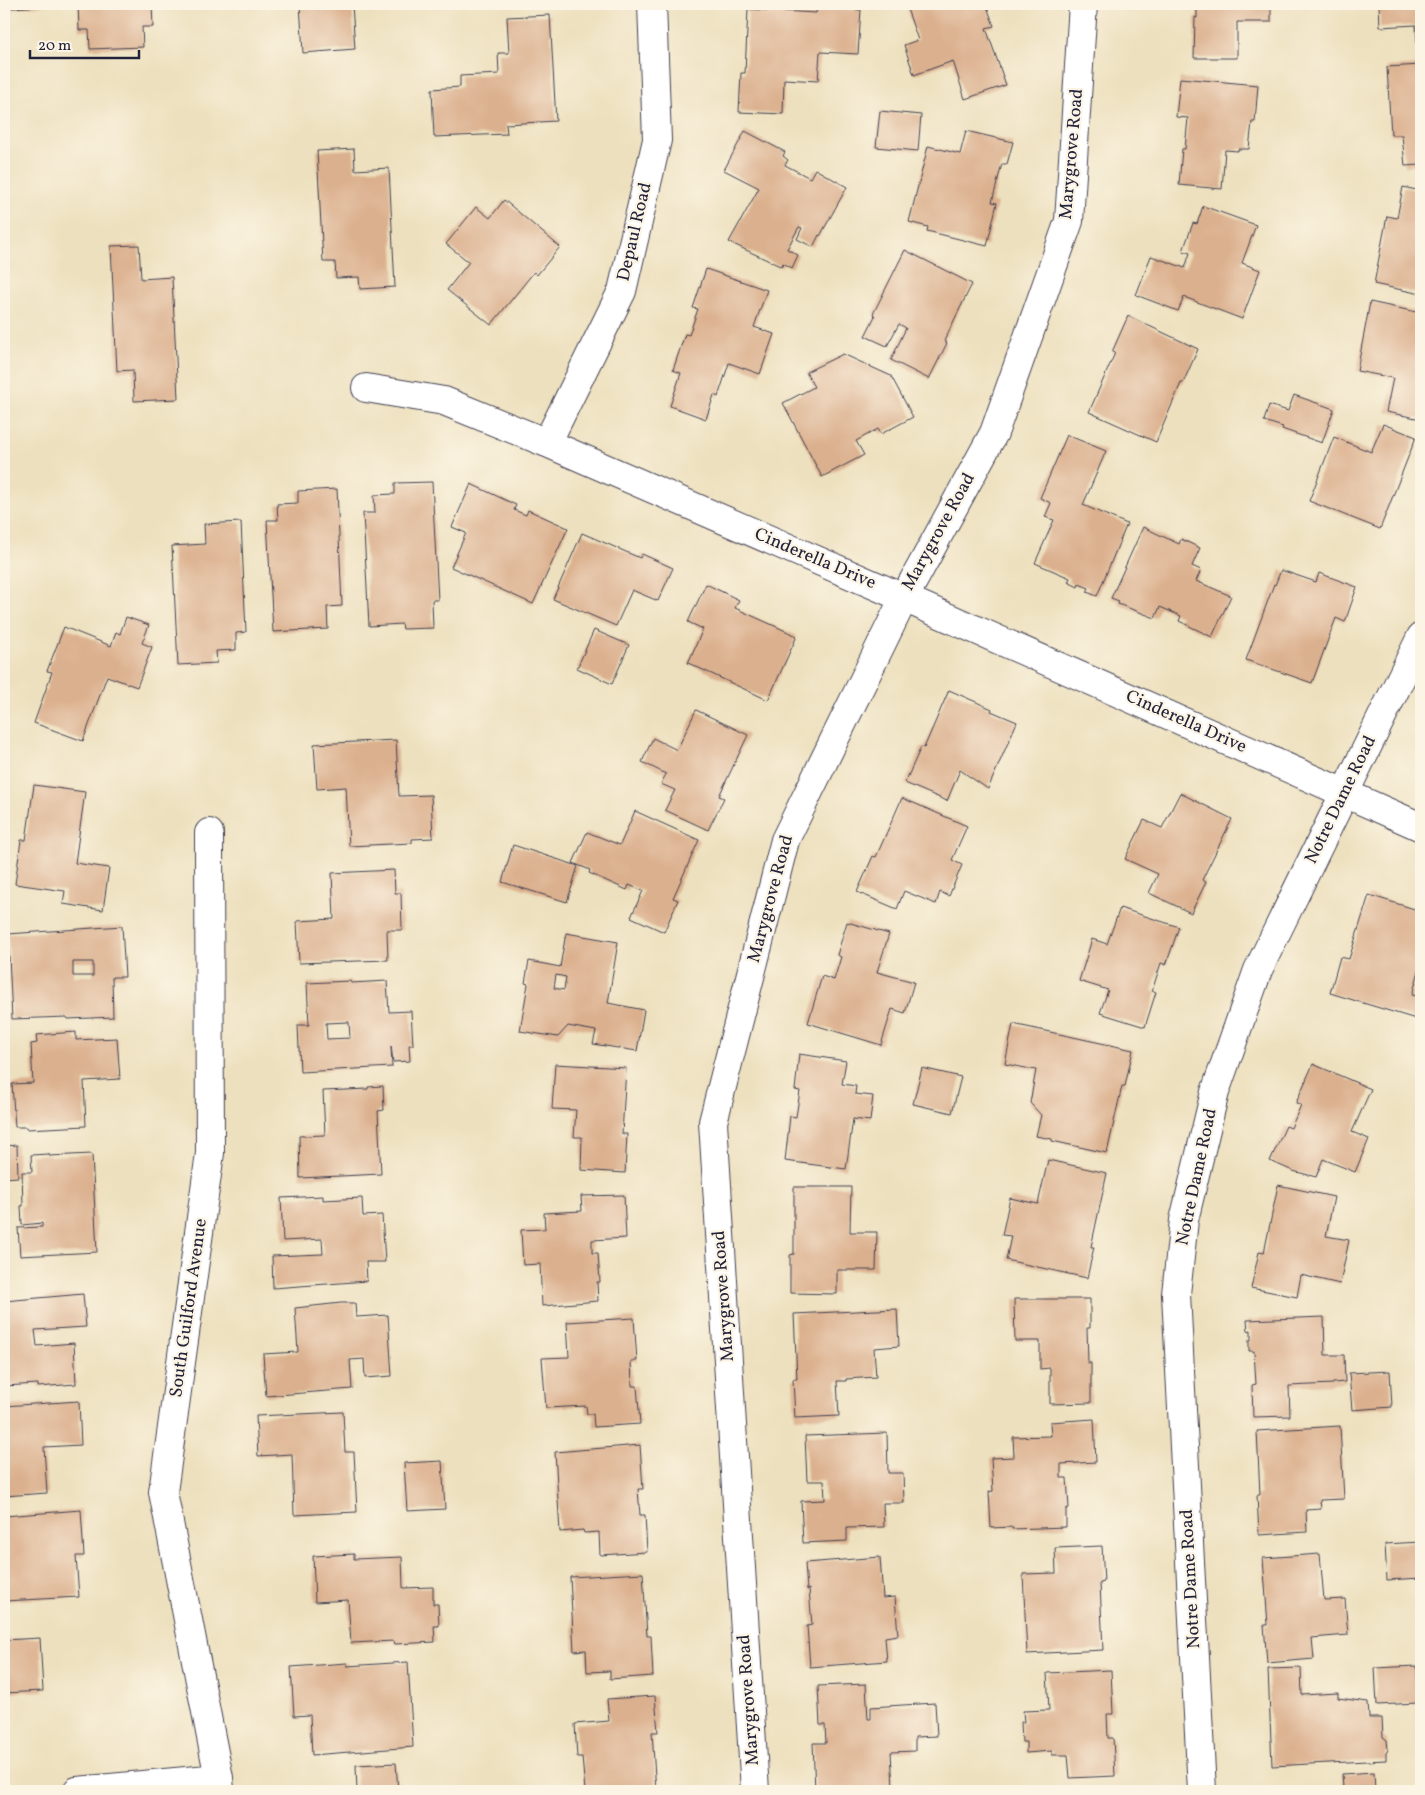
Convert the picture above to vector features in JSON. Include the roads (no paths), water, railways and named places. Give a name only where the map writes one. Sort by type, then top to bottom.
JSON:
[{"type":"street","name":"Depaul Road","points":[[547,443],[622,291],[657,140],[652,4]]},
{"type":"street","name":"Marygrove Road","points":[[755,1791],[713,1122],[784,840],[904,598],[994,433],[1069,221],[1083,4]]},
{"type":"street","name":"Cinderella Drive","points":[[366,388],[444,401],[547,443],[904,598],[1421,827]]},
{"type":"street","name":"Notre Dame Road","points":[[1202,1791],[1176,1294],[1184,1220],[1215,1092],[1258,970],[1421,637]]},
{"type":"street","name":"South Guilford Avenue","points":[[77,1791],[220,1785],[163,1492],[210,1153],[210,833]]}]
